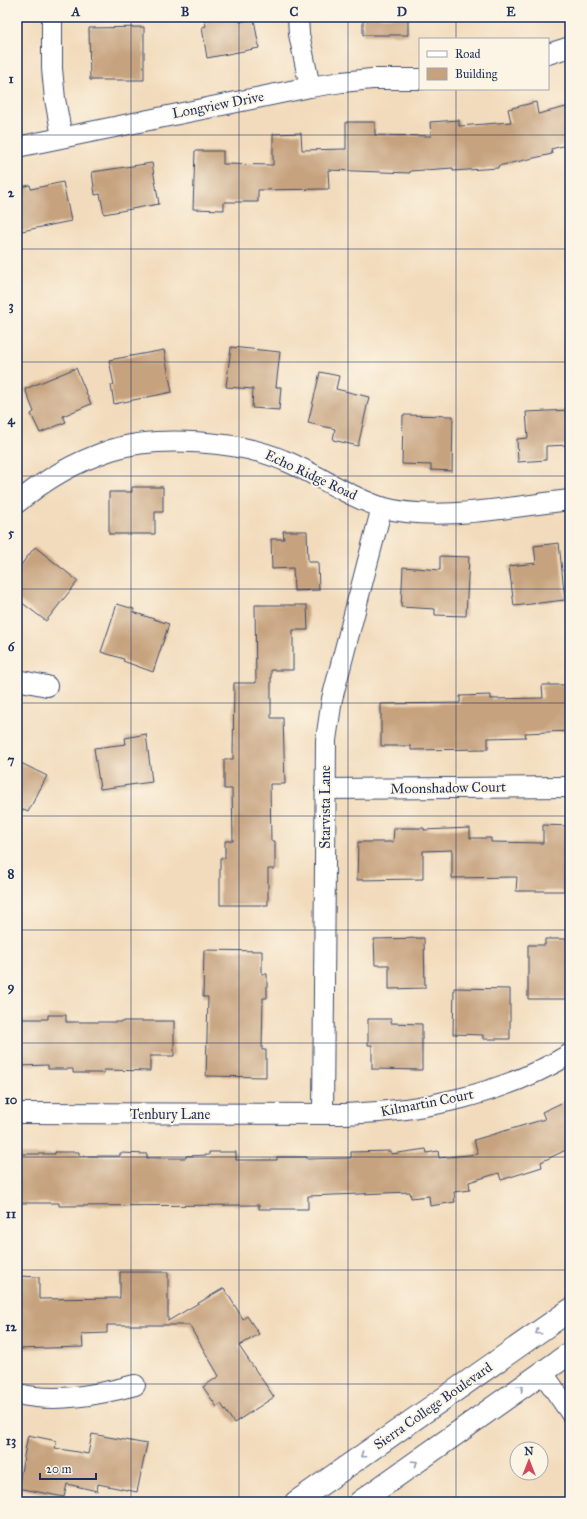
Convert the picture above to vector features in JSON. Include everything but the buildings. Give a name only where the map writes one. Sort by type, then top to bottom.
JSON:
[{"type":"main road","name":"Sierra College Boulevard","points":[[296,1502],[570,1310]]},
{"type":"main road","points":[[360,1502],[570,1353]]},
{"type":"street","points":[[52,17],[52,69],[55,98],[62,137]]},
{"type":"street","points":[[298,17],[310,87]]},
{"type":"street","points":[[549,54],[570,47]]},
{"type":"street","name":"Longview Drive","points":[[17,147],[310,87],[372,79],[419,79]]},
{"type":"street","name":"Echo Ridge Road","points":[[17,503],[50,479],[80,463],[112,450],[145,444],[171,442],[234,446],[261,452],[284,460],[333,486],[382,507],[416,513],[446,513],[570,500]]},
{"type":"street","name":"Starvista Lane","points":[[323,1114],[326,740],[332,698],[382,507]]},
{"type":"street","points":[[17,680],[47,686]]},
{"type":"street","name":"Moonshadow Court","points":[[325,789],[570,787]]},
{"type":"street","name":"Kilmartin Court","points":[[323,1114],[394,1111],[453,1101],[507,1083],[534,1072],[570,1054]]},
{"type":"street","name":"Tenbury Lane","points":[[17,1113],[323,1114]]},
{"type":"street","points":[[543,1372],[570,1412]]},
{"type":"street","points":[[17,1394],[46,1398],[66,1398],[111,1391],[135,1385]]}]
